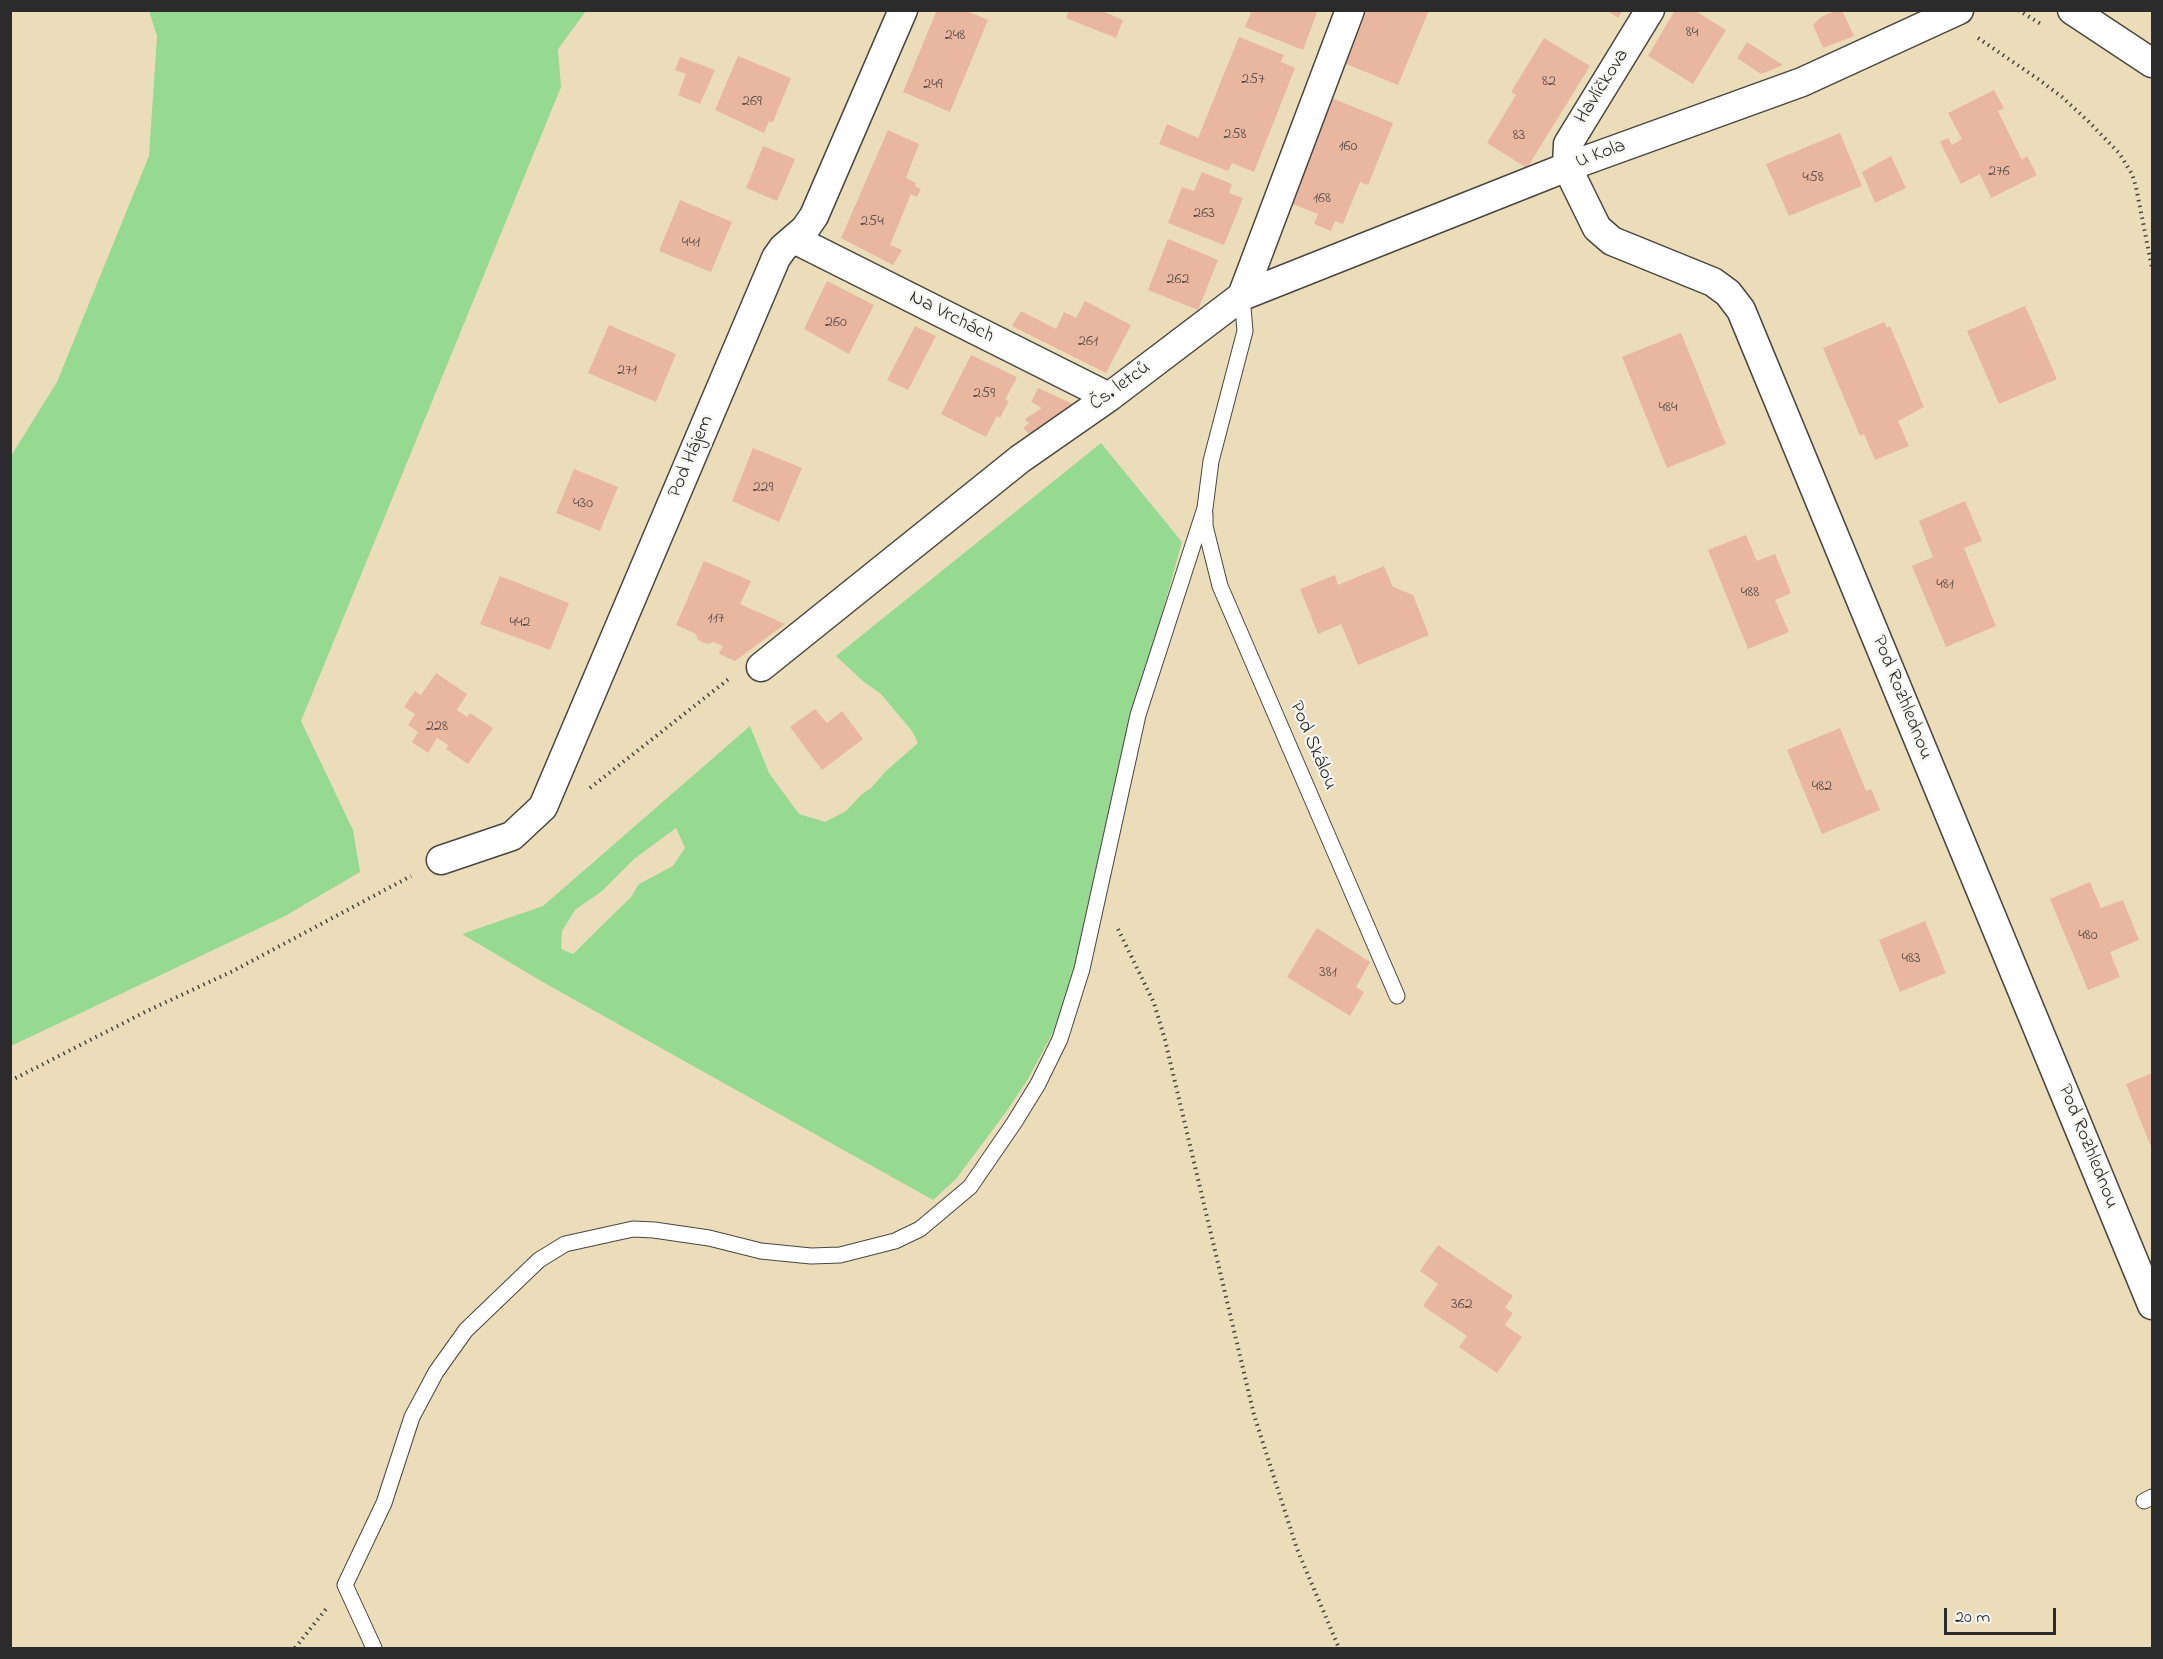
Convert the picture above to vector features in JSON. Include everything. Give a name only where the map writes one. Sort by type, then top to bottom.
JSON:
[{"type":"street","name":"Pod Hájem","points":[[441,860],[512,836],[543,807],[776,258],[783,248],[805,229],[814,216],[903,10]]},
{"type":"street","points":[[1242,296],[1350,10]]},
{"type":"street","name":"Havlíčkova","points":[[1567,167],[1568,144],[1650,10]]},
{"type":"street","points":[[2078,12],[2152,63]]},
{"type":"street","name":"U Kola","points":[[1242,296],[1567,167],[1802,82],[1954,13]]},
{"type":"street","name":"Pod Rozhlednou","points":[[1567,167],[1597,228],[1612,241],[1713,282],[1728,293],[1741,310],[2152,1305]]},
{"type":"street","name":"Na Vrchách","points":[[794,238],[1109,397]]},
{"type":"street","name":"Čs. letců","points":[[761,667],[1020,459],[1109,397],[1242,296]]},
{"type":"lane","points":[[374,1648],[345,1585],[384,1503],[411,1417],[436,1371],[466,1330],[538,1260],[565,1244],[633,1229],[709,1238],[761,1251],[811,1256],[840,1255],[895,1241],[920,1229],[970,1187],[1032,1094],[1060,1039],[1082,969],[1138,715],[1204,508],[1211,461],[1245,331],[1242,296]]},
{"type":"lane","name":"Pod Skálou","points":[[1204,508],[1205,526],[1220,586],[1397,996]]},
{"type":"path","points":[[1954,13],[1971,33],[2062,97],[2119,153],[2132,174],[2136,187],[2152,268]]},
{"type":"path","points":[[543,807],[575,800],[733,676],[761,667]]},
{"type":"path","points":[[10,1081],[147,1011],[233,971],[441,860]]},
{"type":"path","points":[[1100,893],[1155,1003],[1254,1415],[1297,1549],[1340,1648]]},
{"type":"path","points":[[295,1648],[345,1585]]},
{"type":"green space","points":[[149,11],[586,11],[558,49],[561,87],[301,721],[353,830],[360,872],[285,916],[11,1046],[11,456],[57,382],[149,156],[157,36]]},
{"type":"green space","points":[[1101,443],[1182,542],[1135,711],[1065,1002],[1053,1032],[1028,1079],[1006,1112],[956,1179],[933,1200],[541,981],[462,934],[543,906],[750,726],[769,773],[799,814],[825,822],[846,811],[918,743],[912,731],[881,694],[836,656]],"holes":[[[676,828],[685,848],[673,866],[639,884],[631,897],[573,954],[561,949],[562,931],[575,910],[602,891],[634,859]]]},
{"type":"building","points":[[937,10],[965,10],[988,20],[950,112],[903,92]]},
{"type":"building","points":[[1069,10],[1100,10],[1123,20],[1116,38],[1066,18]]},
{"type":"building","points":[[1252,10],[1318,10],[1303,50],[1245,27]]},
{"type":"building","points":[[1367,10],[1429,10],[1398,85],[1346,64]]},
{"type":"building","points":[[1606,10],[1623,10],[1618,18]]},
{"type":"building","points":[[1675,10],[1694,10],[1726,30],[1693,84],[1648,56]]},
{"type":"building","points":[[1842,10],[1854,36],[1823,48],[1813,25],[1821,17]]},
{"type":"building","points":[[1239,37],[1284,55],[1281,62],[1295,68],[1254,172],[1232,163],[1228,171],[1159,144],[1167,124],[1198,138]]},
{"type":"building","points":[[1544,38],[1590,66],[1527,168],[1487,143],[1516,95],[1511,92]]},
{"type":"building","points":[[1747,42],[1783,65],[1761,74],[1737,58]]},
{"type":"building","points":[[738,56],[791,78],[773,122],[769,121],[764,133],[715,110]]},
{"type":"building","points":[[680,57],[715,70],[700,104],[678,95],[686,74],[675,70]]},
{"type":"building","points":[[1994,90],[2004,108],[1998,111],[2022,160],[2027,156],[2037,175],[1991,198],[1980,174],[1961,184],[1940,142],[1948,138],[1952,145],[1962,139],[1948,113]]},
{"type":"building","points":[[1332,98],[1393,123],[1368,185],[1360,182],[1343,224],[1335,221],[1331,231],[1314,224],[1318,214],[1290,203]]},
{"type":"building","points":[[888,130],[919,144],[906,178],[916,183],[915,186],[921,189],[917,197],[911,194],[890,245],[902,250],[893,265],[841,238]]},
{"type":"building","points":[[1840,133],[1862,186],[1789,216],[1766,164]]},
{"type":"building","points":[[763,146],[795,159],[777,201],[746,188]]},
{"type":"building","points":[[1891,156],[1906,188],[1875,203],[1862,172]]},
{"type":"building","points":[[1202,172],[1232,184],[1229,193],[1243,198],[1224,245],[1168,223],[1182,187],[1194,191]]},
{"type":"building","points":[[680,200],[732,222],[711,272],[659,251]]},
{"type":"building","points":[[1168,239],[1218,260],[1198,310],[1148,290]]},
{"type":"building","points":[[827,281],[874,305],[849,354],[804,329]]},
{"type":"building","points":[[1085,301],[1131,325],[1106,373],[1012,326],[1021,311],[1056,329],[1064,312],[1076,318]]},
{"type":"building","points":[[2025,306],[2057,379],[1999,404],[1967,331]]},
{"type":"building","points":[[1884,322],[1887,328],[1890,326],[1924,407],[1898,421],[1909,446],[1875,460],[1864,434],[1860,436],[1823,348]]},
{"type":"building","points":[[609,325],[676,354],[656,402],[588,373]]},
{"type":"building","points":[[915,326],[936,336],[908,390],[887,380]]},
{"type":"building","points":[[1681,333],[1726,444],[1667,468],[1622,357]]},
{"type":"building","points":[[971,355],[1017,377],[1005,400],[1009,401],[1000,418],[997,416],[986,437],[941,414]]},
{"type":"building","points":[[1038,388],[1073,404],[1031,436],[1023,428],[1029,423],[1025,419],[1042,408],[1031,402]]},
{"type":"building","points":[[753,448],[802,468],[779,522],[732,501]]},
{"type":"building","points":[[574,469],[618,487],[600,531],[556,513]]},
{"type":"building","points":[[1965,501],[1982,541],[1964,548],[1996,626],[1946,647],[1912,566],[1933,557],[1919,521]]},
{"type":"building","points":[[1746,535],[1757,561],[1775,554],[1791,593],[1775,600],[1789,632],[1748,649],[1708,550]]},
{"type":"building","points":[[704,561],[751,581],[740,604],[785,624],[735,661],[719,654],[723,646],[698,640],[696,634],[676,625]]},
{"type":"building","points":[[1384,566],[1393,587],[1413,595],[1429,635],[1358,665],[1341,624],[1318,634],[1300,589],[1335,575],[1338,585]]},
{"type":"building","points":[[500,576],[569,603],[550,650],[480,624]]},
{"type":"building","points":[[436,673],[467,694],[457,710],[467,717],[470,713],[493,728],[468,764],[446,749],[448,745],[437,738],[428,753],[412,742],[418,732],[408,725],[415,714],[404,707],[415,691],[421,695]]},
{"type":"building","points":[[815,709],[827,723],[842,711],[863,739],[822,770],[790,727]]},
{"type":"building","points":[[1840,728],[1866,791],[1871,789],[1880,810],[1822,834],[1787,750]]},
{"type":"building","points":[[2090,882],[2101,908],[2123,900],[2139,940],[2110,952],[2120,977],[2088,990],[2050,899]]},
{"type":"building","points":[[1925,921],[1946,973],[1900,992],[1879,940]]},
{"type":"building","points":[[1317,928],[1370,962],[1356,987],[1364,992],[1350,1016],[1287,977]]},
{"type":"building","points":[[2152,1073],[2152,1149],[2126,1084]]},
{"type":"building","points":[[1438,1245],[1513,1296],[1505,1308],[1513,1313],[1505,1325],[1522,1337],[1497,1373],[1459,1347],[1467,1336],[1423,1306],[1438,1284],[1420,1271]]}]
